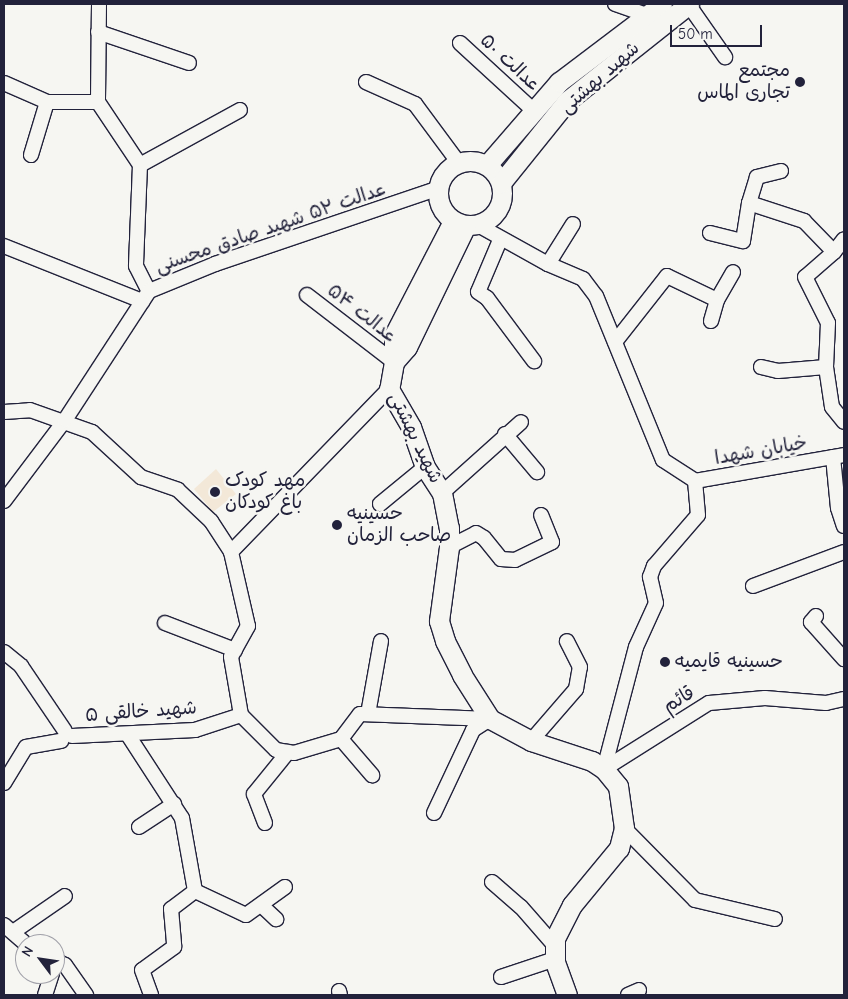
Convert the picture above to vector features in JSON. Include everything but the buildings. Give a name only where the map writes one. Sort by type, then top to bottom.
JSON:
[{"type":"main road","name":"شهید بهشتی","points":[[487,165],[559,82],[662,4]]},
{"type":"main road","name":"شهید بهشتی","points":[[501,183],[568,101],[688,4]]},
{"type":"main road","points":[[468,160],[487,165],[501,183],[500,204],[486,221],[465,224],[444,213],[437,189],[444,173],[458,162],[468,160]]},
{"type":"main road","name":"شهید بهشتی","points":[[465,224],[394,335],[394,362],[389,389],[411,427],[425,467],[442,493],[449,528],[449,547],[439,621],[445,642],[462,675],[490,719],[531,741],[592,761],[604,769],[618,786],[624,828],[619,848],[572,905],[555,938],[555,953]]},
{"type":"main road","points":[[555,953],[567,995]]},
{"type":"street","points":[[4,502],[65,420],[145,296],[136,266],[140,165],[98,102],[99,4]]},
{"type":"street","points":[[615,4],[646,15]]},
{"type":"street","points":[[688,4],[725,56]]},
{"type":"street","points":[[98,32],[189,63]]},
{"type":"street","name":"عدالت ۵۰","points":[[460,43],[534,111]]},
{"type":"street","points":[[366,82],[415,104],[458,162]]},
{"type":"street","points":[[4,83],[47,102],[98,102]]},
{"type":"street","points":[[31,155],[47,102]]},
{"type":"street","points":[[140,165],[240,110]]},
{"type":"street","points":[[710,233],[743,241],[749,203],[757,177],[781,170]]},
{"type":"street","name":"عدالت ۵۲ شهید صادق محسنی","points":[[145,296],[215,264],[437,189]]},
{"type":"street","points":[[749,203],[804,221],[834,252]]},
{"type":"street","points":[[465,224],[583,279],[596,296],[663,460],[696,482],[698,515],[654,566],[650,577],[656,603],[636,647],[604,769]]},
{"type":"street","points":[[548,264],[573,224]]},
{"type":"street","points":[[844,238],[834,252],[805,277],[828,324],[826,367],[832,407],[844,422]]},
{"type":"street","points":[[500,240],[478,292],[487,298],[534,361]]},
{"type":"street","points":[[4,246],[145,296]]},
{"type":"street","points":[[711,321],[717,300],[733,272]]},
{"type":"street","points":[[615,342],[667,276],[717,300]]},
{"type":"street","name":"عدالت ۵۴","points":[[307,295],[394,362]]},
{"type":"street","points":[[761,366],[778,371],[826,367]]},
{"type":"street","points":[[231,552],[389,389]]},
{"type":"street","points":[[4,412],[30,410],[65,420],[92,432],[140,477],[178,490],[211,521],[231,552],[248,626],[231,657],[241,715],[276,750],[294,753],[341,739],[360,714],[490,719]]},
{"type":"street","points":[[442,493],[505,434],[521,422]]},
{"type":"street","points":[[505,434],[537,472]]},
{"type":"street","points":[[838,456],[838,508],[844,526]]},
{"type":"street","name":"خیابان شهدا","points":[[696,482],[838,456]]},
{"type":"street","points":[[380,504],[425,467]]},
{"type":"street","points":[[449,547],[476,533],[484,538],[501,559],[515,560],[552,542],[541,515]]},
{"type":"street","points":[[753,586],[844,552]]},
{"type":"street","points":[[816,616],[811,622],[844,659]]},
{"type":"street","points":[[165,623],[235,650]]},
{"type":"street","points":[[368,714],[381,641]]},
{"type":"street","points":[[531,741],[576,689],[580,666],[567,641]]},
{"type":"street","points":[[4,652],[21,666],[66,736]]},
{"type":"street","name":"قائم","points":[[604,769],[709,703],[765,698],[826,703],[844,699]]},
{"type":"street","name":"شهید خالقی ۵","points":[[4,783],[26,747],[66,736],[128,735],[195,730],[241,715]]},
{"type":"street","points":[[434,813],[473,730],[490,719]]},
{"type":"street","points":[[128,735],[182,818],[194,891]]},
{"type":"street","points":[[341,739],[372,774]]},
{"type":"street","points":[[265,823],[254,794],[288,752]]},
{"type":"street","points":[[139,827],[174,804]]},
{"type":"street","points":[[624,828],[695,900],[775,919]]},
{"type":"street","points":[[492,882],[521,907],[555,953],[502,977]]},
{"type":"street","points":[[194,891],[246,915],[285,887]]},
{"type":"street","points":[[151,995],[142,970],[174,947],[171,909],[194,891]]},
{"type":"street","points":[[8,929],[65,896]]},
{"type":"street","points":[[260,905],[276,919]]},
{"type":"street","points":[[65,965],[86,995]]},
{"type":"shaded area","name":"مهد کودک باغ کودکان","points":[[216,469],[236,494],[213,512],[194,489]]},
{"type":"place","name":"مجتمع تجاری الماس","points":[[800,82]]},
{"type":"place","name":"مهد کودک باغ کودکان","points":[[215,492]]},
{"type":"place","name":"حسینیه صاحب الزمان","points":[[337,525]]},
{"type":"place","name":"حسینیه قایمیه","points":[[665,662]]}]
